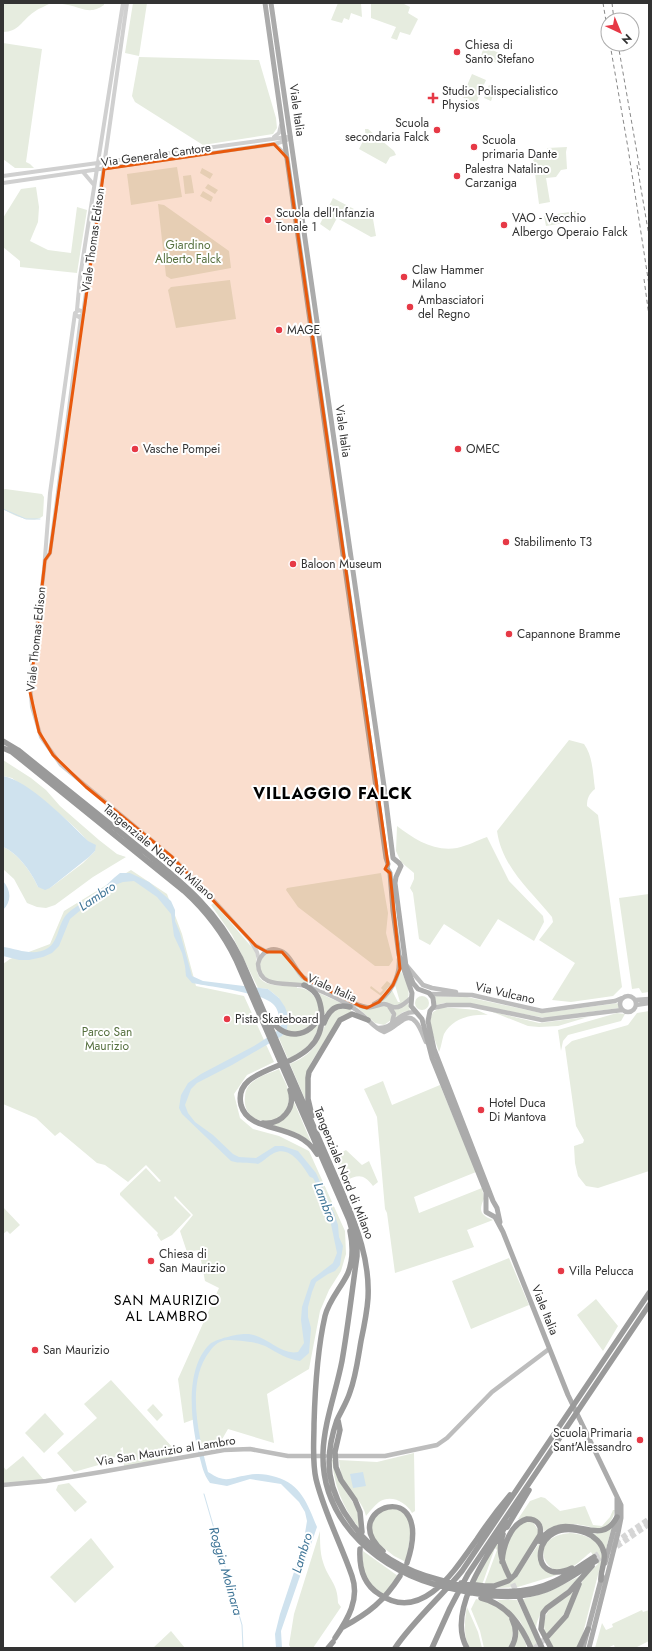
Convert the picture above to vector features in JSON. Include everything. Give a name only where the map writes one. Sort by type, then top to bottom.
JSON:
[{"type":"highway","name":"Tangenziale Nord di Milano","points":[[3,741],[18,750],[186,887],[226,932],[241,959],[249,981]]},
{"type":"highway","name":"Tangenziale Nord di Milano","points":[[3,748],[18,757],[204,907],[226,941],[258,1000]]},
{"type":"highway","points":[[296,1059],[315,1041],[321,1027],[323,1014],[318,995],[304,985]]},
{"type":"highway","points":[[258,1000],[275,1025],[288,1033],[298,1034],[309,1030],[316,1024],[322,1010]]},
{"type":"highway","points":[[258,1000],[292,1099],[288,1112],[282,1118],[273,1122],[265,1123],[254,1120],[247,1113],[243,1103],[243,1095],[251,1080],[270,1070]]},
{"type":"highway","points":[[328,1648],[342,1628],[353,1606],[355,1584],[318,1486],[314,1466],[316,1390],[325,1315],[330,1301],[348,1273],[352,1256],[350,1232],[341,1202],[333,1190],[317,1154],[309,1143],[293,1133],[253,1121],[244,1111],[241,1097],[244,1086],[253,1076],[306,1055],[317,1042],[329,1012],[338,1006],[350,1007]]},
{"type":"highway","points":[[314,1126],[308,1099],[308,1078],[312,1066],[340,1020],[352,1014],[368,1020]]},
{"type":"highway","name":"Tangenziale Nord di Milano","points":[[274,1046],[314,1126],[356,1225],[363,1248],[368,1289],[366,1315],[356,1371],[350,1393],[338,1419],[334,1432],[328,1463],[332,1486],[337,1500],[350,1522],[363,1538],[378,1551],[426,1576],[482,1592]]},
{"type":"highway","name":"Tangenziale Nord di Milano","points":[[274,1046],[352,1228],[358,1252],[342,1361],[324,1443],[323,1464],[330,1496],[338,1513],[359,1540],[383,1562],[416,1579],[435,1585],[482,1592],[510,1592],[539,1587],[554,1582],[595,1560]]},
{"type":"highway","points":[[395,1648],[407,1631],[462,1571],[649,1293]]},
{"type":"highway","points":[[432,1648],[450,1608],[468,1574],[649,1305]]},
{"type":"highway","points":[[338,1419],[340,1430],[335,1452],[336,1467],[341,1480],[355,1500],[360,1512],[362,1532]]},
{"type":"highway","points":[[360,1549],[359,1557],[361,1570],[367,1582],[377,1593],[388,1599],[400,1602],[414,1601],[426,1596],[436,1590],[451,1574],[492,1517],[542,1454]]},
{"type":"highway","points":[[468,1648],[463,1637],[462,1628],[465,1602],[469,1590],[484,1559],[519,1508],[546,1460]]},
{"type":"highway","points":[[397,1562],[380,1549],[370,1534],[369,1527],[373,1515],[383,1507],[389,1506],[401,1508],[410,1516],[413,1528],[412,1545],[407,1563]]},
{"type":"highway","points":[[524,1561],[540,1539],[550,1531],[566,1526],[574,1526],[601,1532],[612,1526],[617,1517]]},
{"type":"highway","points":[[502,1562],[505,1544],[518,1524],[522,1520],[531,1519],[539,1524],[541,1529],[540,1535],[515,1575],[508,1580],[482,1592],[519,1624],[530,1648]]},
{"type":"highway","points":[[508,1523],[500,1545],[500,1555],[509,1576]]},
{"type":"highway","points":[[537,1638],[538,1624],[543,1613],[547,1608],[569,1592],[595,1560],[587,1558],[562,1572],[555,1572],[548,1569],[540,1557],[540,1547],[549,1536],[560,1531],[575,1530],[592,1536],[600,1544],[604,1552],[601,1580]]},
{"type":"highway","points":[[342,1628],[367,1614],[395,1584],[400,1576]]},
{"type":"highway","points":[[548,1636],[566,1616],[582,1576]]},
{"type":"highway","points":[[520,1599],[542,1648]]},
{"type":"highway","points":[[543,1613],[541,1629],[550,1648]]},
{"type":"highway","points":[[510,1615],[515,1625],[516,1634],[511,1648]]},
{"type":"highway","points":[[579,1648],[588,1629]]},
{"type":"main road","name":"Viale Italia","points":[[265,3],[388,864],[387,869],[390,873],[392,911],[399,955],[412,997],[410,1004],[423,1023],[431,1053],[486,1192],[486,1212],[497,1220],[503,1232],[568,1395],[616,1493]]},
{"type":"main road","name":"Viale Italia","points":[[271,3],[301,216],[311,270],[393,858],[400,866],[395,883],[406,966],[413,983],[418,989],[430,994],[434,1000],[428,1025],[434,1049],[495,1204],[503,1232]]},
{"type":"main road","points":[[388,864],[395,860]]},
{"type":"main road","points":[[390,873],[398,873]]},
{"type":"main road","name":"Viale Italia","points":[[267,952],[275,950],[282,952],[305,978],[360,1006],[367,1008],[384,1004],[392,1007],[399,1007],[418,992],[424,991]]},
{"type":"main road","points":[[259,960],[267,952]]},
{"type":"main road","points":[[367,1008],[379,1002],[393,985],[400,969],[399,955]]},
{"type":"main road","name":"Viale Italia","points":[[259,960],[259,973],[261,977],[268,982],[304,985],[360,1012],[376,1028]]},
{"type":"main road","points":[[406,966],[423,985],[463,994]]},
{"type":"main road","name":"Via Vulcano","points":[[430,994],[463,994],[542,1011],[615,1001],[622,998]]},
{"type":"main road","points":[[635,1003],[634,1009],[630,1011],[622,1010],[620,1004],[622,998],[629,996],[635,1003],[649,1003]]},
{"type":"main road","points":[[635,1003],[649,999]]},
{"type":"main road","points":[[388,1005],[394,1014],[391,1024]]},
{"type":"main road","name":"Via Vulcano","points":[[431,1010],[447,1005],[470,1005],[542,1020],[622,1010]]},
{"type":"main road","points":[[376,1028],[384,1028],[406,1012],[424,1014],[431,1010]]},
{"type":"main road","points":[[376,1028],[384,1032],[395,1027],[404,1019],[407,1018],[414,1020],[419,1026],[431,1053]]},
{"type":"main road","points":[[485,1206],[491,1202],[495,1204]]},
{"type":"main road","points":[[491,1215],[496,1213],[497,1210]]},
{"type":"main road","points":[[535,1360],[549,1349]]},
{"type":"main road","points":[[535,1360],[552,1355]]},
{"type":"main road","name":"Via San Maurizio al Lambro","points":[[3,1485],[46,1481],[224,1450],[243,1449],[282,1455],[303,1456],[374,1457],[434,1447],[443,1442],[488,1395],[535,1360]]},
{"type":"main road","points":[[583,1648],[617,1517],[616,1493]]},
{"type":"main road","points":[[589,1648],[621,1518],[621,1505],[616,1493]]},
{"type":"street","name":"Viale Thomas Edison","points":[[123,3],[80,277],[52,479],[45,560],[30,687],[33,713],[41,737],[53,755],[67,771],[172,857],[216,902],[250,940],[257,952],[259,960]]},
{"type":"street","name":"Viale Thomas Edison","points":[[45,560],[50,553],[71,384],[81,317],[83,314],[127,3]]},
{"type":"street","name":"Viale Italia","points":[[266,140],[278,135],[281,130],[279,112],[280,106]]},
{"type":"street","name":"Via Generale Cantore","points":[[3,183],[274,144],[291,137]]},
{"type":"street","name":"Via Generale Cantore","points":[[3,176],[266,140],[285,139]]},
{"type":"street","points":[[100,143],[107,144]]},
{"type":"street","points":[[274,144],[287,158]]},
{"type":"street","points":[[83,172],[94,185]]},
{"type":"street","points":[[76,312],[80,310],[83,312]]},
{"type":"street","points":[[76,312],[81,317]]},
{"type":"street","points":[[66,383],[71,384]]},
{"type":"street","name":"Viale Thomas Edison","points":[[250,940],[267,952]]},
{"type":"highlighted area","points":[[274,144],[287,158],[388,864],[385,869],[390,873],[400,969],[393,985],[379,1002],[367,1008],[360,1006],[305,979],[282,952],[267,952],[256,946],[172,857],[86,787],[53,755],[39,732],[30,692],[45,560],[50,553],[104,169]]},
{"type":"green space","points":[[3,3],[51,3],[38,9],[17,28],[3,32]]},
{"type":"green space","points":[[58,3],[104,3],[104,5],[95,10],[82,9]]},
{"type":"green space","points":[[133,3],[147,3],[139,56],[125,53]]},
{"type":"green space","points":[[338,3],[361,3],[362,17],[351,13],[349,20],[344,18],[342,23],[331,20]]},
{"type":"green space","points":[[371,3],[402,3],[410,7],[408,13],[418,19],[410,35],[400,32],[397,40],[391,38],[396,27],[371,18]]},
{"type":"green space","points":[[3,43],[42,49],[26,162],[34,168],[15,168],[3,159]]},
{"type":"green space","points":[[484,46],[505,56],[501,65],[481,56]]},
{"type":"green space","points":[[139,57],[259,60],[276,118],[277,128],[273,134],[203,145],[135,102],[132,96]]},
{"type":"green space","points":[[472,74],[486,80],[476,103],[462,97]]},
{"type":"green space","points":[[489,85],[496,88],[491,101],[484,98]]},
{"type":"green space","points":[[365,129],[368,129],[394,151],[396,155],[390,157],[386,164],[359,149],[363,141],[366,141]]},
{"type":"green space","points":[[567,147],[567,169],[561,170],[556,177],[546,178],[550,202],[539,204],[533,158],[549,156],[547,148]]},
{"type":"green space","points":[[177,167],[182,197],[131,205],[127,174]]},
{"type":"green space","points":[[202,168],[213,174],[210,179],[200,173]]},
{"type":"green space","points":[[191,175],[194,193],[185,194],[183,176]]},
{"type":"green space","points":[[208,184],[218,190],[215,194],[205,188]]},
{"type":"green space","points":[[36,187],[39,207],[38,222],[30,241],[48,250],[71,253],[77,207],[87,210],[77,273],[20,267],[20,261],[3,247],[3,218],[21,189]]},
{"type":"green space","points":[[203,191],[213,197],[211,202],[200,196]]},
{"type":"green space","points":[[333,198],[373,219],[376,236],[371,237],[337,218],[330,231],[320,224]]},
{"type":"green space","name":"Giardino Alberto Falck","points":[[158,204],[164,205],[229,251],[231,268],[171,279],[166,276]]},
{"type":"green space","points":[[576,211],[576,221],[546,226],[544,216]]},
{"type":"green space","name":"Giardino Alberto Falck","points":[[230,280],[236,319],[176,328],[168,290],[171,287]]},
{"type":"green space","points":[[3,490],[42,494],[44,497],[43,516],[34,520],[28,519],[17,516],[3,509]]},
{"type":"green space","points":[[569,740],[584,744],[591,760],[595,789],[589,796],[587,806],[598,815],[622,987],[613,996],[571,1002],[552,1000],[575,963],[539,940],[553,922],[552,917],[511,867],[500,844],[497,831]]},
{"type":"green space","points":[[3,760],[31,778],[46,790],[60,806],[99,840],[117,854],[126,857],[93,877],[55,905],[46,908],[37,907],[27,903],[14,879],[3,869],[3,847],[14,854],[24,864],[38,887],[50,888],[83,863],[95,851],[78,830],[68,821],[12,778],[3,776]]},
{"type":"green space","points":[[397,826],[417,840],[440,848],[457,848],[487,837],[509,881],[543,916],[544,922],[534,941],[498,919],[480,947],[444,924],[430,945],[419,939],[413,893],[410,888],[414,879],[414,873],[401,862],[396,851]]},
{"type":"green space","name":"Parco San Maurizio","points":[[131,870],[167,894],[182,934],[196,986],[244,996],[274,1062],[247,1075],[234,1094],[240,1118],[253,1129],[279,1136],[309,1151],[345,1231],[346,1254],[341,1271],[329,1290],[320,1311],[309,1369],[267,1394],[274,1443],[228,1429],[217,1448],[199,1448],[195,1419],[184,1423],[178,1379],[219,1288],[205,1281],[199,1250],[187,1252],[180,1231],[193,1215],[175,1196],[174,1198],[191,1215],[172,1235],[161,1241],[157,1235],[158,1233],[120,1195],[120,1193],[146,1168],[159,1182],[161,1181],[146,1165],[128,1182],[105,1165],[97,1163],[60,1132],[55,1136],[36,1118],[3,1104],[3,964],[10,959],[50,944],[64,911]]},
{"type":"green space","points":[[381,873],[388,913],[386,933],[393,960],[389,966],[375,966],[298,907],[286,890],[287,888]]},
{"type":"green space","points":[[649,894],[649,992],[642,993],[639,988],[632,989],[619,898]]},
{"type":"green space","points":[[214,903],[255,951],[257,970],[262,980],[272,985],[297,986],[297,988],[303,988],[313,994],[319,1011],[315,1022],[299,1033],[286,1030],[279,998],[268,989],[258,988],[232,935],[211,905]]},
{"type":"green space","points":[[277,951],[284,954],[296,971],[349,1002],[377,1007],[386,1006],[391,1012],[391,1020],[384,1025],[375,1023],[358,1008],[312,986],[268,981],[259,969],[262,958],[269,953]]},
{"type":"green space","points":[[400,970],[407,985],[408,996],[406,1001],[396,1006],[380,1002],[392,990],[398,1002],[400,1002],[395,985]]},
{"type":"green space","points":[[387,981],[391,984],[381,996],[370,988],[371,986],[380,993],[383,990],[381,988]]},
{"type":"green space","points":[[318,993],[341,1003],[330,1008],[323,1016]]},
{"type":"green space","points":[[419,996],[425,996],[429,1000],[429,1006],[425,1010],[419,1010],[415,1006],[415,1000]]},
{"type":"green space","points":[[435,996],[467,997],[541,1013],[619,1003],[619,1008],[546,1018],[444,1003],[436,1005]]},
{"type":"green space","points":[[408,1003],[410,1011],[403,1012],[395,1018],[393,1008]]},
{"type":"green space","points":[[442,1007],[477,1010],[488,1015],[469,1016],[452,1024],[444,1034],[439,1052],[429,1023],[433,1012]]},
{"type":"green space","points":[[347,1008],[351,1010],[351,1012],[340,1017],[312,1061],[308,1070],[305,1099],[290,1064],[301,1058],[315,1046],[335,1009]]},
{"type":"green space","points":[[490,1011],[539,1023],[588,1017],[558,1026],[539,1027],[528,1026]]},
{"type":"green space","points":[[649,1011],[649,1171],[598,1188],[586,1186],[578,1176],[575,1163],[574,1146],[583,1143],[584,1140],[576,1126],[565,1047],[572,1041],[628,1025],[637,1013]]},
{"type":"green space","points":[[617,1013],[625,1014],[621,1021],[568,1035],[563,1041],[561,1051],[558,1030]]},
{"type":"green space","points":[[319,1022],[315,1036],[309,1045],[288,1059],[279,1038],[284,1034],[303,1034],[315,1027]]},
{"type":"green space","points":[[279,1069],[289,1092],[287,1107],[282,1115],[274,1120],[266,1121],[257,1119],[250,1115],[246,1107],[246,1090],[250,1084],[257,1079]]},
{"type":"green space","points":[[383,1081],[392,1105],[440,1085],[476,1172],[414,1197],[419,1213],[482,1188],[484,1199],[481,1210],[483,1214],[493,1220],[467,1230],[474,1247],[395,1273],[387,1213],[385,1209],[377,1117],[364,1089]]},
{"type":"green space","points":[[294,1102],[311,1142],[297,1133],[272,1125],[292,1108]]},
{"type":"green space","points":[[346,1150],[362,1165],[369,1161],[378,1182],[373,1186],[366,1179],[360,1176],[353,1177],[345,1181],[335,1156]]},
{"type":"green space","points":[[3,1207],[20,1225],[10,1234],[7,1231],[3,1234]]},
{"type":"green space","points":[[509,1258],[529,1305],[471,1329],[452,1281]]},
{"type":"green space","points":[[596,1299],[618,1326],[603,1351],[577,1315]]},
{"type":"green space","points":[[111,1380],[174,1449],[171,1459],[124,1466],[123,1447],[120,1449],[122,1451],[109,1462],[74,1472],[57,1453],[97,1418],[84,1404]]},
{"type":"green space","points":[[153,1404],[163,1415],[157,1421],[147,1410]]},
{"type":"green space","points":[[45,1413],[64,1434],[44,1453],[25,1433]]},
{"type":"green space","points":[[414,1453],[415,1511],[412,1513],[398,1500],[388,1499],[379,1502],[366,1516],[365,1511],[343,1479],[339,1460],[377,1462]]},
{"type":"green space","points":[[23,1456],[44,1480],[3,1484],[3,1466],[6,1470]]},
{"type":"green space","points":[[332,1460],[334,1460],[338,1479],[357,1509],[360,1529],[344,1505],[340,1496]]},
{"type":"green space","points":[[69,1483],[87,1502],[75,1512],[56,1490],[58,1485]]},
{"type":"green space","points":[[541,1497],[545,1498],[560,1511],[585,1506],[593,1525],[602,1526],[610,1517],[613,1510],[615,1510],[612,1519],[603,1530],[584,1525],[571,1524],[562,1525],[544,1531],[539,1521],[518,1519],[530,1501]]},
{"type":"green space","points":[[389,1508],[402,1511],[412,1525],[406,1562],[394,1556],[374,1540],[371,1527],[377,1514]]},
{"type":"green space","points":[[525,1521],[533,1522],[538,1530],[538,1536],[511,1577],[505,1559],[506,1549],[510,1538],[517,1528]]},
{"type":"green space","points":[[612,1526],[605,1553],[600,1541],[595,1536],[588,1533],[575,1530],[563,1530],[552,1534],[544,1540],[539,1549],[539,1557],[545,1567],[557,1575],[518,1587],[497,1588],[516,1577],[540,1542],[550,1532],[569,1528],[579,1529],[595,1534],[604,1532]]},
{"type":"green space","points":[[320,1531],[322,1558],[325,1568],[335,1586],[338,1596],[338,1603],[341,1607],[313,1648],[291,1648],[289,1645],[294,1614]]},
{"type":"green space","points":[[570,1533],[582,1535],[597,1543],[602,1553],[602,1559],[581,1641],[576,1648],[553,1648],[548,1640],[569,1615],[584,1577],[598,1564],[591,1552],[576,1565],[566,1570],[558,1571],[546,1563],[544,1549],[548,1542],[556,1536]]},
{"type":"green space","points":[[91,1538],[114,1567],[75,1603],[50,1577]]},
{"type":"green space","points":[[498,1540],[508,1579],[502,1582],[484,1585],[497,1550],[495,1548],[482,1585],[474,1583]]},
{"type":"green space","points":[[363,1551],[398,1576],[383,1596],[373,1587],[366,1576],[363,1565]]},
{"type":"green space","points":[[580,1576],[563,1594],[549,1604],[540,1615],[536,1627],[534,1627],[523,1599],[548,1592]]},
{"type":"green space","points":[[574,1592],[564,1614],[546,1635],[544,1621],[550,1609],[561,1599]]},
{"type":"green space","points":[[476,1599],[497,1607],[508,1616],[512,1622],[513,1629],[511,1643],[507,1648],[484,1648],[480,1631],[471,1609]]},
{"type":"green space","points":[[497,1600],[517,1600],[540,1648],[533,1648],[520,1621]]},
{"type":"green space","points":[[467,1607],[478,1632],[482,1648],[472,1648],[467,1641],[465,1629]]},
{"type":"green space","points":[[642,1610],[643,1612],[649,1610],[649,1641],[635,1648],[615,1648],[614,1645],[607,1648],[595,1648],[602,1623],[606,1630],[613,1627],[612,1624]]},
{"type":"green space","points":[[518,1626],[526,1644],[526,1648],[513,1648],[516,1643]]},
{"type":"green space","points":[[171,1631],[185,1648],[153,1648]]},
{"type":"water","points":[[3,776],[24,785],[48,803],[88,841],[96,845],[95,851],[89,857],[50,888],[45,890],[38,887],[28,870],[19,859],[3,847]]},
{"type":"water","name":"Lambro","points":[[120,873],[130,873],[149,882],[171,901],[175,910],[175,921],[180,933],[192,976],[203,981],[268,989],[279,998],[285,1007],[288,1015],[287,1029],[282,1036],[197,1083],[191,1089],[185,1105],[188,1113],[195,1122],[213,1135],[233,1154],[239,1157],[256,1158],[275,1146],[283,1146],[298,1151],[316,1173],[334,1213],[338,1225],[339,1237],[343,1246],[340,1265],[335,1271],[316,1282],[312,1292],[308,1307],[308,1317],[311,1328],[309,1353],[300,1361],[279,1354],[263,1345],[242,1341],[225,1340],[218,1343],[210,1351],[202,1364],[198,1378],[196,1410],[201,1443],[208,1472],[214,1476],[224,1479],[259,1474],[285,1480],[298,1490],[307,1503],[317,1527],[281,1631],[282,1648],[276,1648],[275,1634],[280,1614],[303,1545],[307,1521],[305,1512],[299,1502],[281,1484],[250,1479],[227,1486],[210,1483],[202,1466],[196,1442],[192,1412],[193,1382],[196,1367],[210,1344],[227,1337],[241,1334],[252,1335],[266,1340],[285,1351],[298,1352],[304,1343],[301,1320],[302,1307],[311,1280],[333,1263],[337,1253],[327,1205],[313,1178],[310,1177],[300,1162],[291,1154],[280,1151],[274,1153],[258,1164],[231,1161],[182,1114],[179,1108],[181,1095],[188,1083],[201,1074],[254,1046],[276,1032],[281,1025],[277,1009],[268,1000],[248,993],[192,983],[186,976],[182,953],[174,936],[171,914],[157,897],[134,881],[123,882],[112,886],[103,897],[88,904],[70,919],[59,946],[52,953],[43,957],[29,960],[19,960],[3,956],[3,947],[26,952],[43,951],[48,948],[52,945],[67,914],[100,891]]},
{"type":"water","points":[[3,881],[8,888],[9,899],[3,910]]},
{"type":"water","points":[[363,1472],[366,1486],[353,1488],[350,1474]]},
{"type":"waterway","points":[[3,509],[26,519],[40,519]]},
{"type":"waterway","name":"Roggia Molinara","points":[[204,1494],[242,1625],[243,1648]]},
{"type":"tunnel","points":[[594,1557],[649,1519]]},
{"type":"tunnel","points":[[596,1561],[649,1524]]},
{"type":"tunnel","points":[[509,1576],[518,1595]]},
{"type":"tunnel","points":[[535,1648],[548,1636]]},
{"type":"railway","points":[[603,3],[604,12]]},
{"type":"railway","points":[[612,3],[613,12]]},
{"type":"railway","points":[[611,52],[649,285]]},
{"type":"railway","points":[[619,52],[640,170]]},
{"type":"railway","points":[[637,165],[649,236]]},
{"type":"railway","points":[[644,279],[649,316]]},
{"type":"place","name":"Chiesa di Santo Stefano","points":[[457,52]]},
{"type":"place","name":"Studio Polispecialistico Physios","points":[[433,98]]},
{"type":"place","name":"Scuola secondaria Falck","points":[[437,130]]},
{"type":"place","name":"Scuola primaria Dante","points":[[474,147]]},
{"type":"place","name":"Palestra Natalino Carzaniga","points":[[457,176]]},
{"type":"place","name":"Scuola dell'Infanzia Tonale 1","points":[[268,220]]},
{"type":"place","name":"VAO - Vecchio Albergo Operaio Falck","points":[[504,225]]},
{"type":"place","name":"Claw Hammer Milano","points":[[404,277]]},
{"type":"place","name":"Ambasciatori del Regno","points":[[410,307]]},
{"type":"place","name":"MAGE","points":[[279,330]]},
{"type":"place","name":"Vasche Pompei","points":[[135,449]]},
{"type":"place","name":"OMEC","points":[[458,449]]},
{"type":"place","name":"Stabilimento T3","points":[[506,542]]},
{"type":"place","name":"Baloon Museum","points":[[293,564]]},
{"type":"place","name":"Capannone Bramme","points":[[509,634]]},
{"type":"place","name":"Pista Skateboard","points":[[227,1019]]},
{"type":"place","name":"Hotel Duca Di Mantova","points":[[481,1110]]},
{"type":"place","name":"Chiesa di San Maurizio","points":[[151,1261]]},
{"type":"place","name":"Villa Pelucca","points":[[561,1271]]},
{"type":"place","name":"San Maurizio","points":[[35,1350]]},
{"type":"place","name":"Scuola Primaria Sant'Alessandro","points":[[640,1440]]},
{"type":"district","name":"VILLAGGIO FALCK","points":[[333,793]]},
{"type":"district","name":"SAN MAURIZIO AL LAMBRO","points":[[167,1308]]}]
